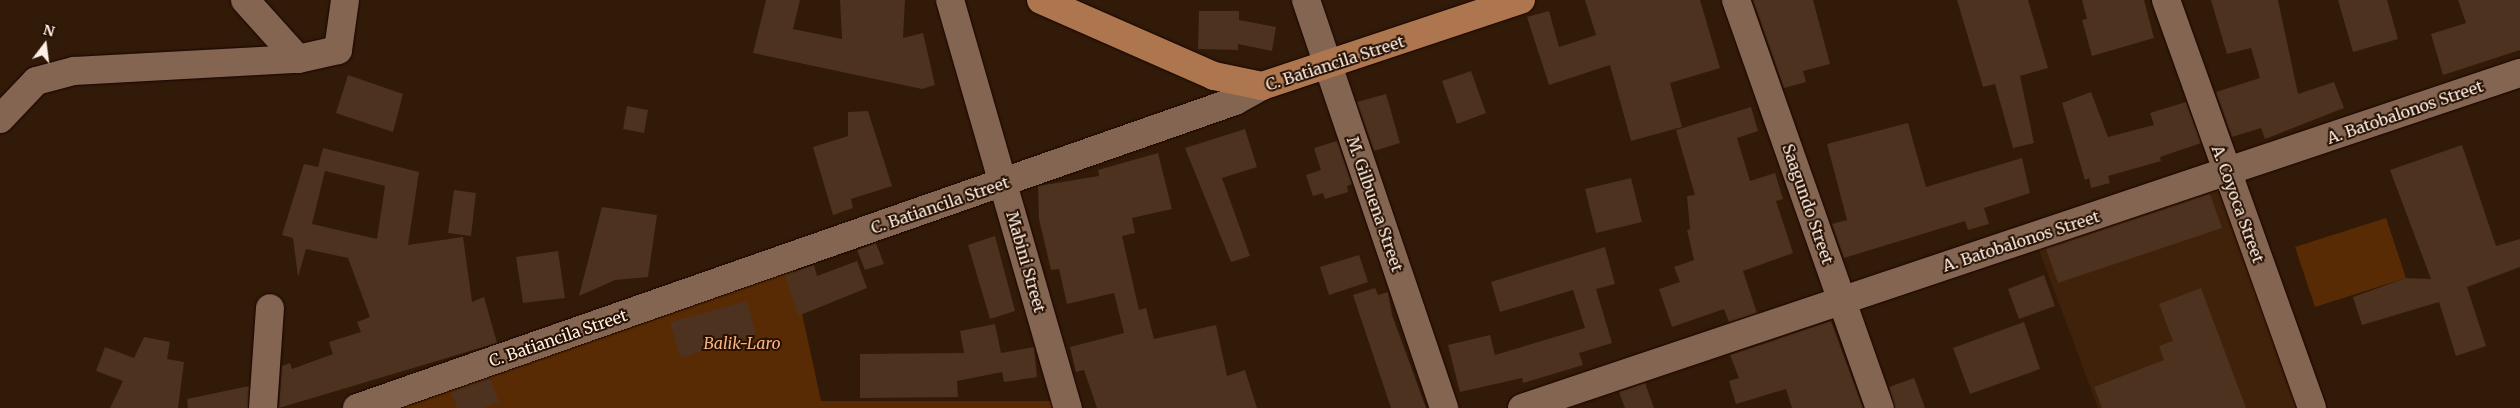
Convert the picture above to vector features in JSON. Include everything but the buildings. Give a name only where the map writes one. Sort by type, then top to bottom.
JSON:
[{"type":"main road","points":[[1041,0],[1214,76],[1262,86]]},
{"type":"main road","name":"C. Batiancila Street","points":[[1262,86],[1328,66],[1522,0]]},
{"type":"street","points":[[245,0],[298,59]]},
{"type":"street","points":[[0,119],[36,81],[74,71],[298,59],[338,50],[345,0]]},
{"type":"street","name":"Mabini Street","points":[[950,0],[1068,408]]},
{"type":"street","name":"M. Gilbuena Street","points":[[1306,0],[1444,408]]},
{"type":"street","name":"Saagundo Street","points":[[1736,0],[1880,408]]},
{"type":"street","name":"A. Coyoca Street","points":[[2166,0],[2226,173],[2312,408]]},
{"type":"street","name":"A. Batobalonos Street","points":[[1522,408],[2520,73]]},
{"type":"street","name":"C. Batiancila Street","points":[[357,408],[1004,184],[1235,101],[1262,86]]},
{"type":"street","points":[[263,408],[270,308]]},
{"type":"shaded area","points":[[2218,187],[2297,408],[2098,408],[2038,247]]},
{"type":"green space","points":[[2386,218],[2406,278],[2315,307],[2295,247]]},
{"type":"green space","name":"Balik-Laro","points":[[790,258],[821,401],[1066,401],[1068,408],[358,408]]}]
